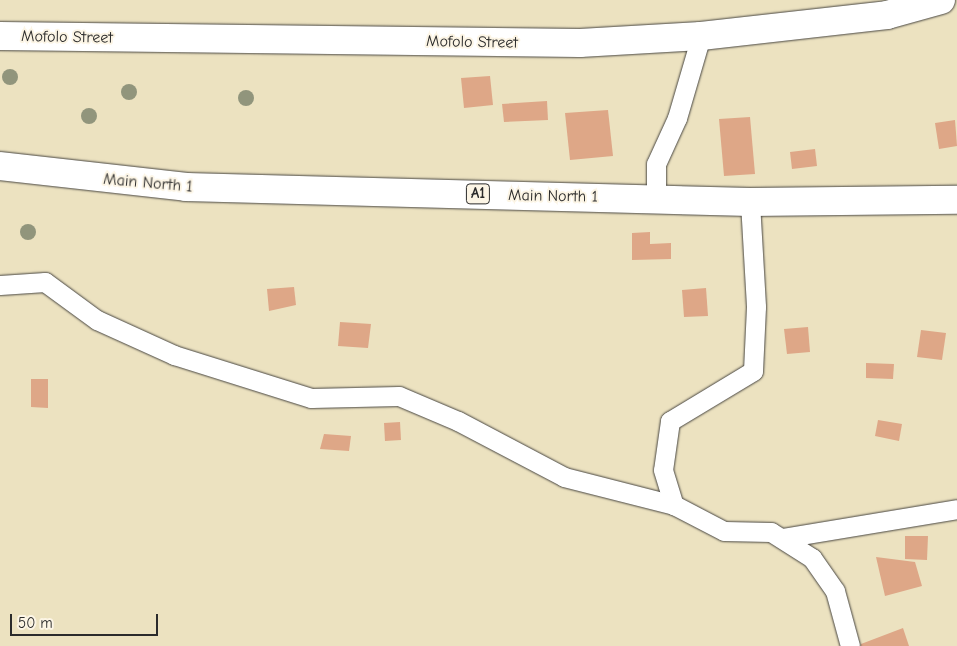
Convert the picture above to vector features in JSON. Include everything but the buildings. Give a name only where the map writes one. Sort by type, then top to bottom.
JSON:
[{"type":"main road","name":"Mofolo Street","points":[[0,36],[580,43],[701,36],[887,15],[941,0]]},
{"type":"main road","name":"Main North 1","points":[[0,166],[186,187],[656,197],[750,202],[957,200]]},
{"type":"street","points":[[656,197],[656,164],[677,118],[701,36]]},
{"type":"street","points":[[674,505],[663,470],[670,421],[753,371],[756,307],[750,202]]},
{"type":"street","points":[[0,285],[45,282],[97,320],[174,355],[310,398],[399,396],[458,421],[564,477],[674,505],[724,531],[771,532],[812,558],[835,591],[850,646]]},
{"type":"street","points":[[782,538],[957,509]]}]
